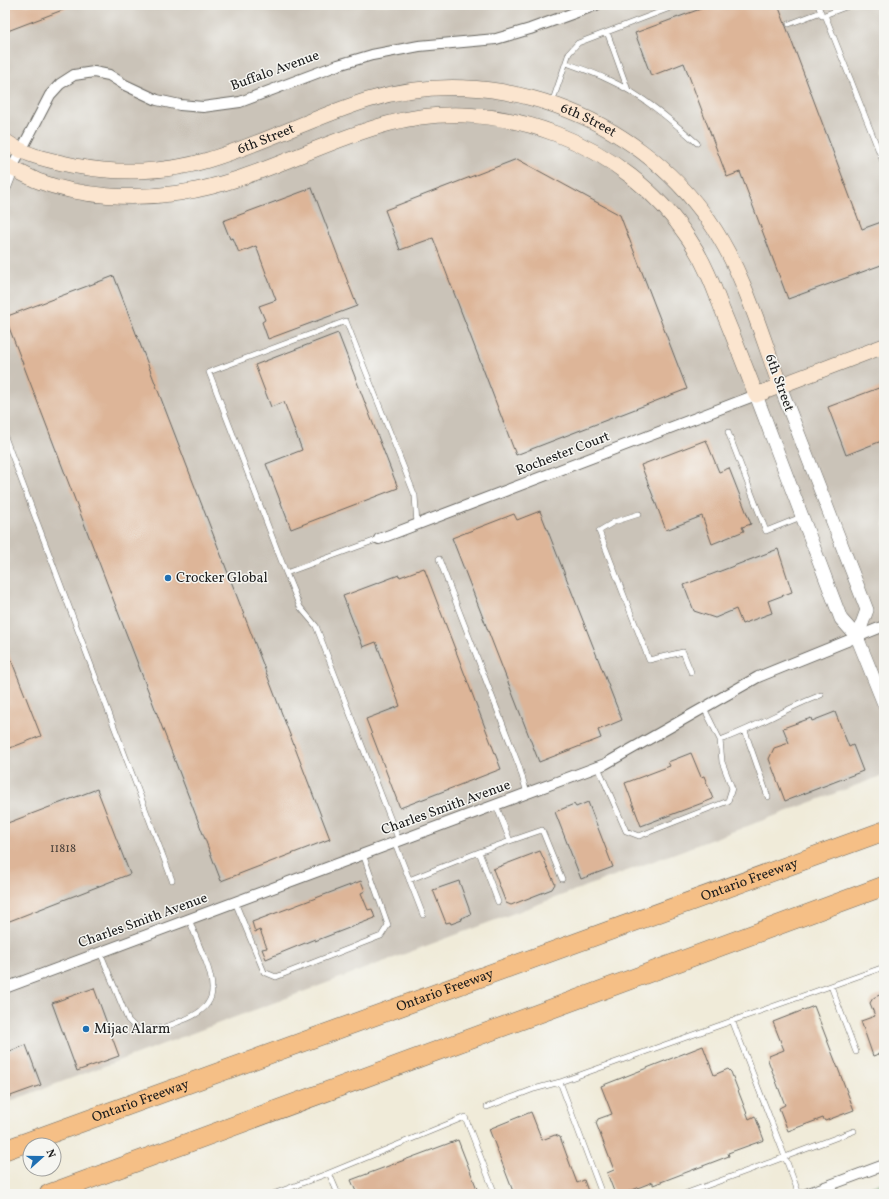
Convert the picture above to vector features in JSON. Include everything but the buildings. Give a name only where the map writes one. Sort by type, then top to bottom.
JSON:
[{"type":"highway","name":"Ontario Freeway","points":[[5,1150],[884,831]]},
{"type":"highway","points":[[49,1194],[884,886]]},
{"type":"main road","name":"6th Street","points":[[5,141],[21,151],[48,160],[93,169],[124,172],[153,171],[206,161],[367,101],[400,93],[461,88],[505,92],[552,103],[598,123],[626,140],[654,160],[692,198],[723,243],[737,271],[750,302],[780,386]]},
{"type":"main road","name":"6th Street","points":[[9,167],[39,181],[85,193],[130,196],[178,194],[208,188],[363,132],[424,116],[464,115],[508,120],[532,125],[599,154],[632,177],[671,215],[690,240],[709,276],[756,395]]},
{"type":"main road","points":[[756,395],[884,346]]},
{"type":"street","name":"Buffalo Avenue","points":[[5,186],[9,167],[21,151],[50,95],[60,84],[74,75],[94,72],[109,75],[125,85],[158,100],[203,108],[240,102],[338,65],[372,55],[419,46],[496,39],[530,29],[596,5]]},
{"type":"street","name":"6th Street","points":[[780,386],[867,610],[857,637]]},
{"type":"street","name":"6th Street","points":[[756,395],[841,619],[857,637],[884,704]]},
{"type":"street","name":"Rochester Court","points":[[379,539],[756,395]]},
{"type":"street","name":"Charles Smith Avenue","points":[[5,988],[598,767],[758,677],[884,626]]},
{"type":"street","points":[[806,1194],[884,1165]]},
{"type":"lane","points":[[552,103],[569,53],[578,43],[678,5]]},
{"type":"lane","points":[[818,5],[884,164]]},
{"type":"lane","points":[[789,24],[851,5]]},
{"type":"lane","points":[[606,32],[628,90]]},
{"type":"lane","points":[[566,63],[609,80],[628,90],[668,117],[697,143]]},
{"type":"lane","points":[[417,524],[414,496],[346,322],[209,372],[286,574],[300,607],[316,626],[397,842],[422,915]]},
{"type":"lane","points":[[728,432],[766,531],[803,516]]},
{"type":"lane","points":[[5,437],[172,880]]},
{"type":"lane","points":[[639,514],[614,522],[599,531],[649,660],[682,652],[691,672]]},
{"type":"lane","points":[[286,574],[379,539]]},
{"type":"lane","points":[[439,560],[517,762],[527,793]]},
{"type":"lane","points":[[720,740],[745,731],[797,704],[821,695]]},
{"type":"lane","points":[[598,767],[626,831],[639,836],[728,802],[732,788],[722,762],[720,740],[704,708]]},
{"type":"lane","points":[[745,731],[768,798]]},
{"type":"lane","points":[[496,805],[510,841]]},
{"type":"lane","points":[[409,880],[479,852],[542,830],[562,879]]},
{"type":"lane","points":[[479,852],[498,902]]},
{"type":"lane","points":[[236,902],[264,972],[276,978],[381,936],[388,925],[363,854]]},
{"type":"lane","points":[[100,952],[128,1020],[137,1030],[155,1031],[189,1018],[210,1001],[213,993],[213,980],[189,919]]},
{"type":"lane","points":[[487,1106],[534,1089],[560,1082],[884,967]]},
{"type":"lane","points":[[831,986],[856,1052]]},
{"type":"lane","points":[[732,1020],[799,1194]]},
{"type":"lane","points":[[560,1082],[602,1194]]},
{"type":"lane","points":[[273,1194],[329,1173],[465,1117],[496,1194]]},
{"type":"lane","points":[[684,1194],[854,1131]]},
{"type":"lane","points":[[329,1173],[338,1194]]},
{"type":"shaded area","points":[[5,5],[884,5],[884,775],[5,1103]]},
{"type":"green space","points":[[884,1182],[884,1194],[851,1194]]},
{"type":"place","name":"Crocker Global","points":[[168,578]]},
{"type":"place","name":"Mijac Alarm","points":[[86,1029]]}]
